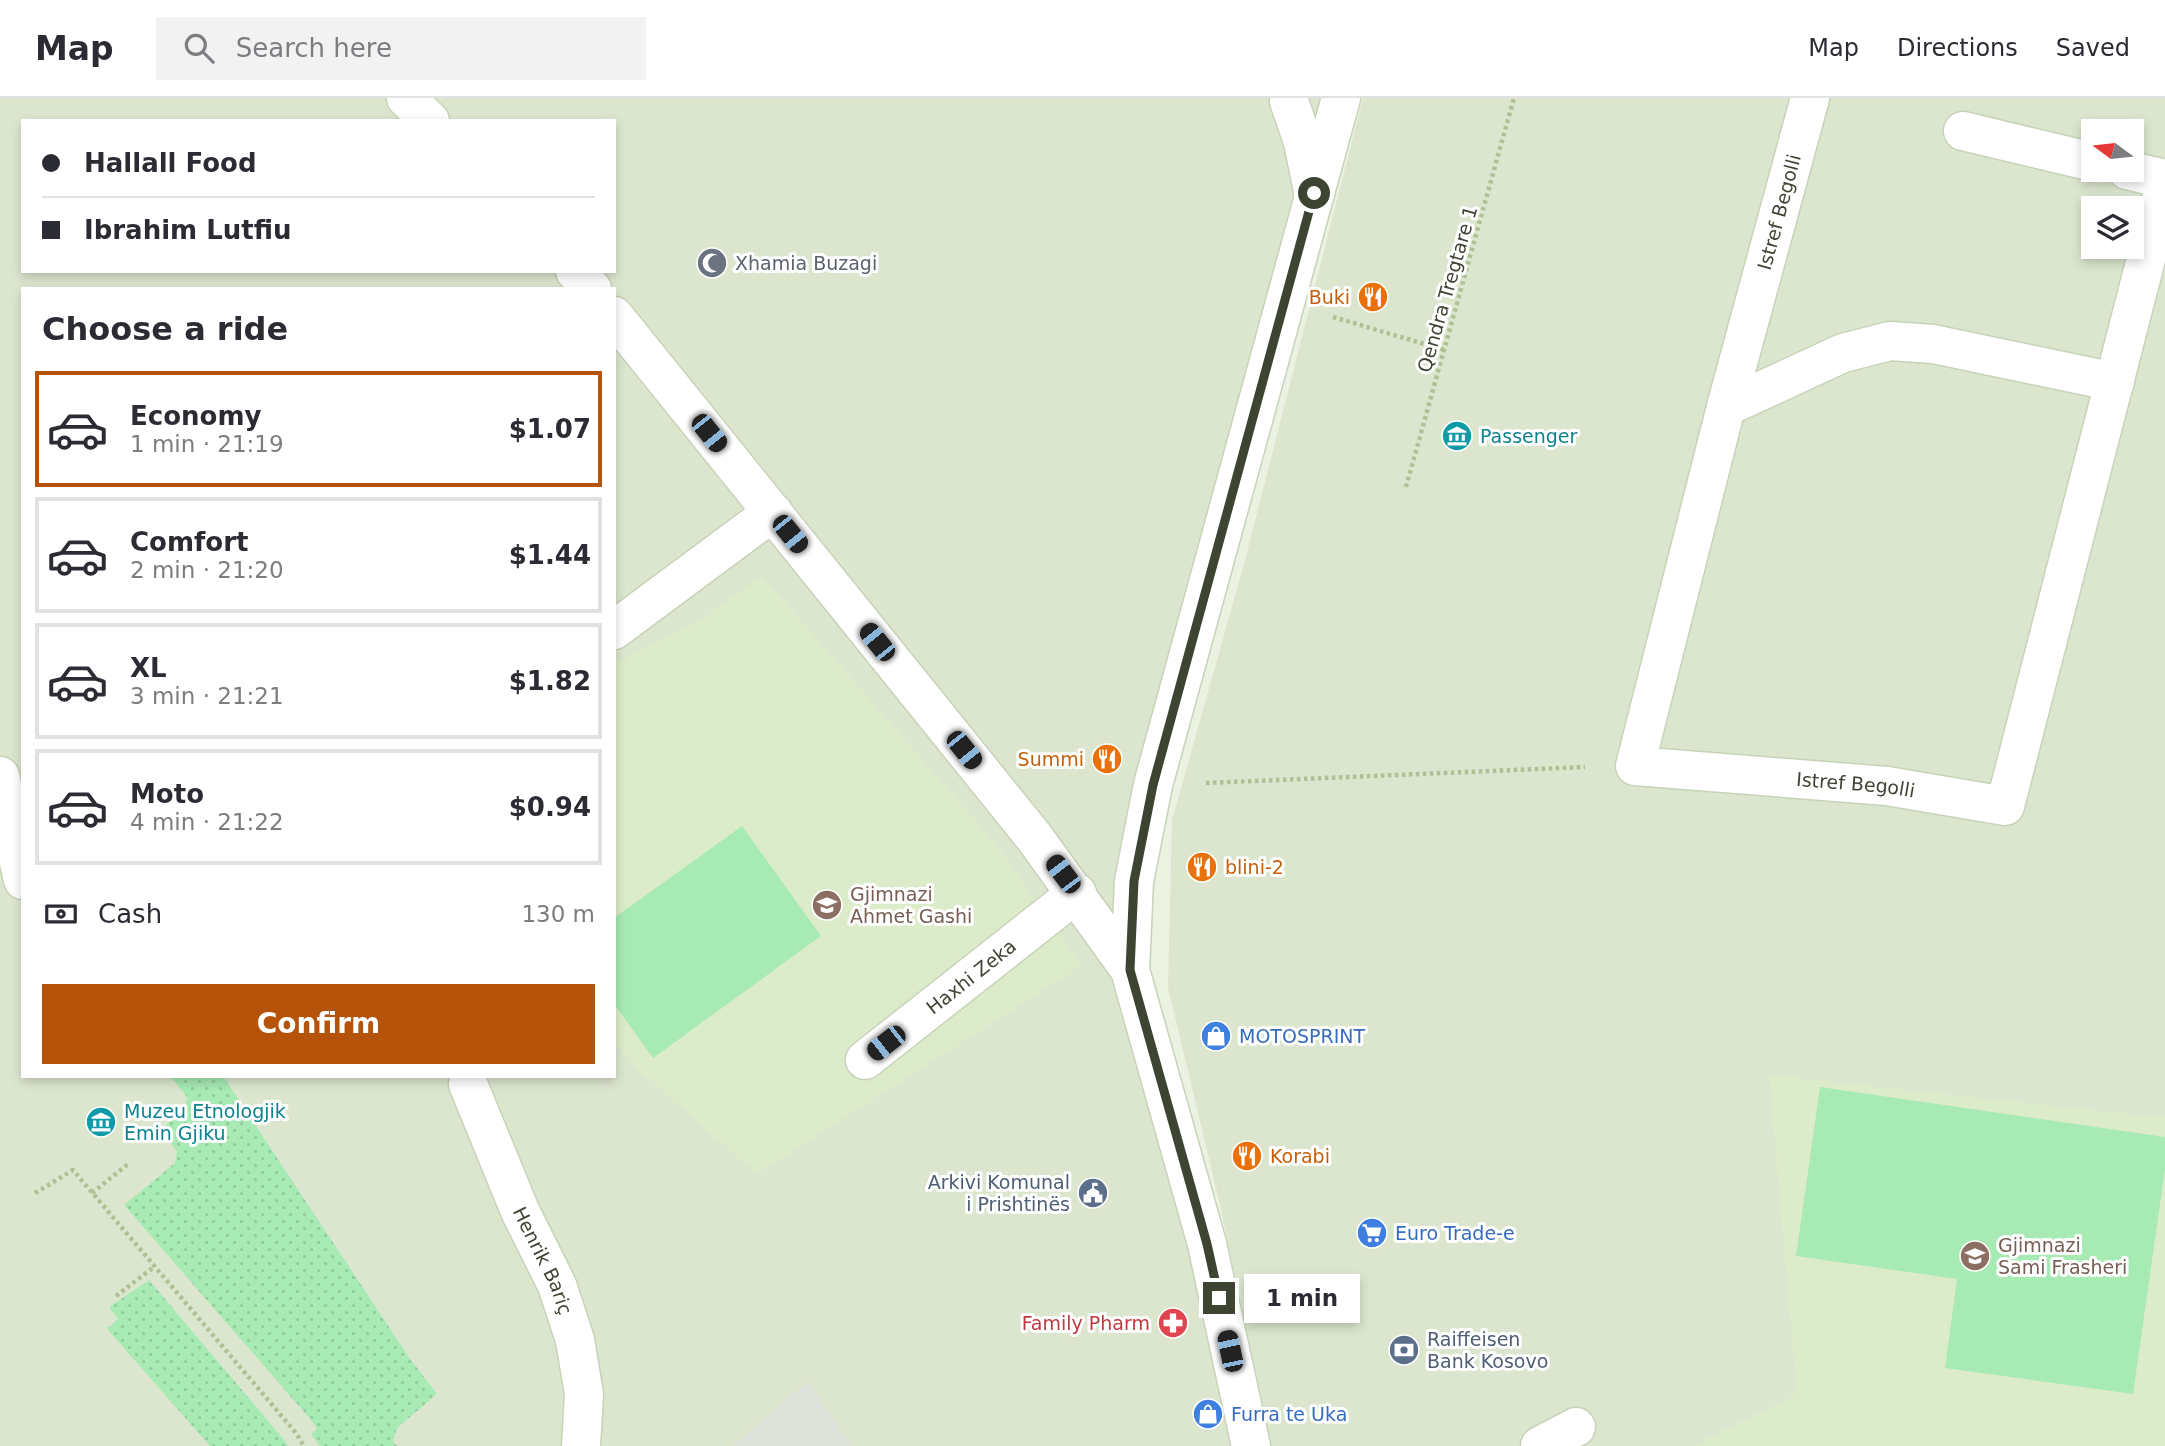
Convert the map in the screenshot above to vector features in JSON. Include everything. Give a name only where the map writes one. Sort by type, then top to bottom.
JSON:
[{"type":"street","points":[[406,98],[428,119]]},
{"type":"street","points":[[1251,1446],[1207,1244],[1130,970],[1134,881],[1153,785],[1341,98]]},
{"type":"street","name":"Istref Begolli","points":[[1810,98],[1726,407],[1635,766],[1887,786],[2005,806],[2165,185]]},
{"type":"street","points":[[1289,101],[1303,142],[1314,193]]},
{"type":"street","points":[[1963,131],[2081,159]]},
{"type":"street","points":[[2144,174],[2165,179]]},
{"type":"street","points":[[577,273],[590,287]]},
{"type":"street","points":[[616,318],[1077,893],[1130,970]]},
{"type":"street","points":[[1726,407],[1843,353],[1890,341],[1933,344],[2115,382]]},
{"type":"street","points":[[616,629],[773,512]]},
{"type":"street","points":[[0,776],[21,871]]},
{"type":"street","name":"Haxhi Zeka","points":[[865,1060],[1077,893]]},
{"type":"street","name":"Henrik Bariç","points":[[468,1084],[520,1211],[556,1285],[575,1340],[584,1394],[581,1446]]},
{"type":"street","points":[[1540,1446],[1576,1427]]},
{"type":"path","name":"Qendra Tregtare 1","points":[[1406,487],[1514,98]]},
{"type":"path","points":[[1285,303],[1445,349]]},
{"type":"path","points":[[1153,785],[1635,766]]},
{"type":"path","points":[[92,1193],[128,1164]]},
{"type":"path","points":[[35,1193],[73,1170],[296,1433],[304,1446]]},
{"type":"path","points":[[116,1296],[154,1266]]},
{"type":"shaded area","points":[[0,98],[1323,98],[1125,833],[1160,1112],[1233,1446],[0,1446]]},
{"type":"shaded area","points":[[1363,98],[2165,98],[2165,1446],[1271,1446],[1218,1196],[1168,988],[1172,820],[1244,564]]},
{"type":"shaded area","name":"Gjimnazi Ahmet Gashi","points":[[762,576],[996,844],[1081,966],[757,1174],[641,1072],[616,1045],[616,658],[619,662],[703,618]]},
{"type":"shaded area","name":"Gjimnazi Sami Frasheri","points":[[1769,1075],[2165,1118],[2165,1446],[1692,1446],[1797,1394]]},
{"type":"shaded area","points":[[808,1382],[851,1446],[733,1446]]},
{"type":"green space","points":[[742,826],[821,936],[653,1058],[616,1007],[616,917]]},
{"type":"green space","points":[[172,1078],[224,1078],[408,1356],[437,1394],[397,1428],[393,1441],[397,1446],[320,1446],[311,1434],[317,1429],[312,1421],[124,1205],[175,1163],[177,1151],[160,1130],[185,1109],[187,1097]]},
{"type":"green space","points":[[1820,1087],[2165,1137],[2165,1169],[2133,1394],[1945,1368],[1957,1279],[1796,1256]]},
{"type":"green space","points":[[149,1280],[288,1446],[210,1446],[107,1329],[118,1319],[109,1307]]},
{"type":"place","name":"Xhamia Buzagi","points":[[712,263]]},
{"type":"place","name":"Buki","points":[[1373,297]]},
{"type":"place","name":"Passenger","points":[[1457,436]]},
{"type":"place","name":"Summi","points":[[1107,759]]},
{"type":"place","name":"blini-2","points":[[1202,867]]},
{"type":"place","name":"Gjimnazi Ahmet Gashi","points":[[827,905]]},
{"type":"place","name":"MOTOSPRINT","points":[[1216,1036]]},
{"type":"place","name":"Muzeu Etnologjik Emin Gjiku","points":[[101,1122]]},
{"type":"place","name":"Korabi","points":[[1247,1156]]},
{"type":"place","name":"Arkivi Komunal i Prishtinës","points":[[1093,1193]]},
{"type":"place","name":"Euro Trade-e","points":[[1372,1233]]},
{"type":"place","name":"Gjimnazi Sami Frasheri","points":[[1975,1256]]},
{"type":"place","name":"Family Pharm","points":[[1173,1323]]},
{"type":"place","name":"Raiffeisen Bank Kosovo","points":[[1404,1350]]},
{"type":"place","name":"Furra te Uka","points":[[1208,1414]]},
{"type":"route","points":[[1219,1298],[1207,1244],[1130,970],[1134,881],[1153,785],[1314,193]]}]
